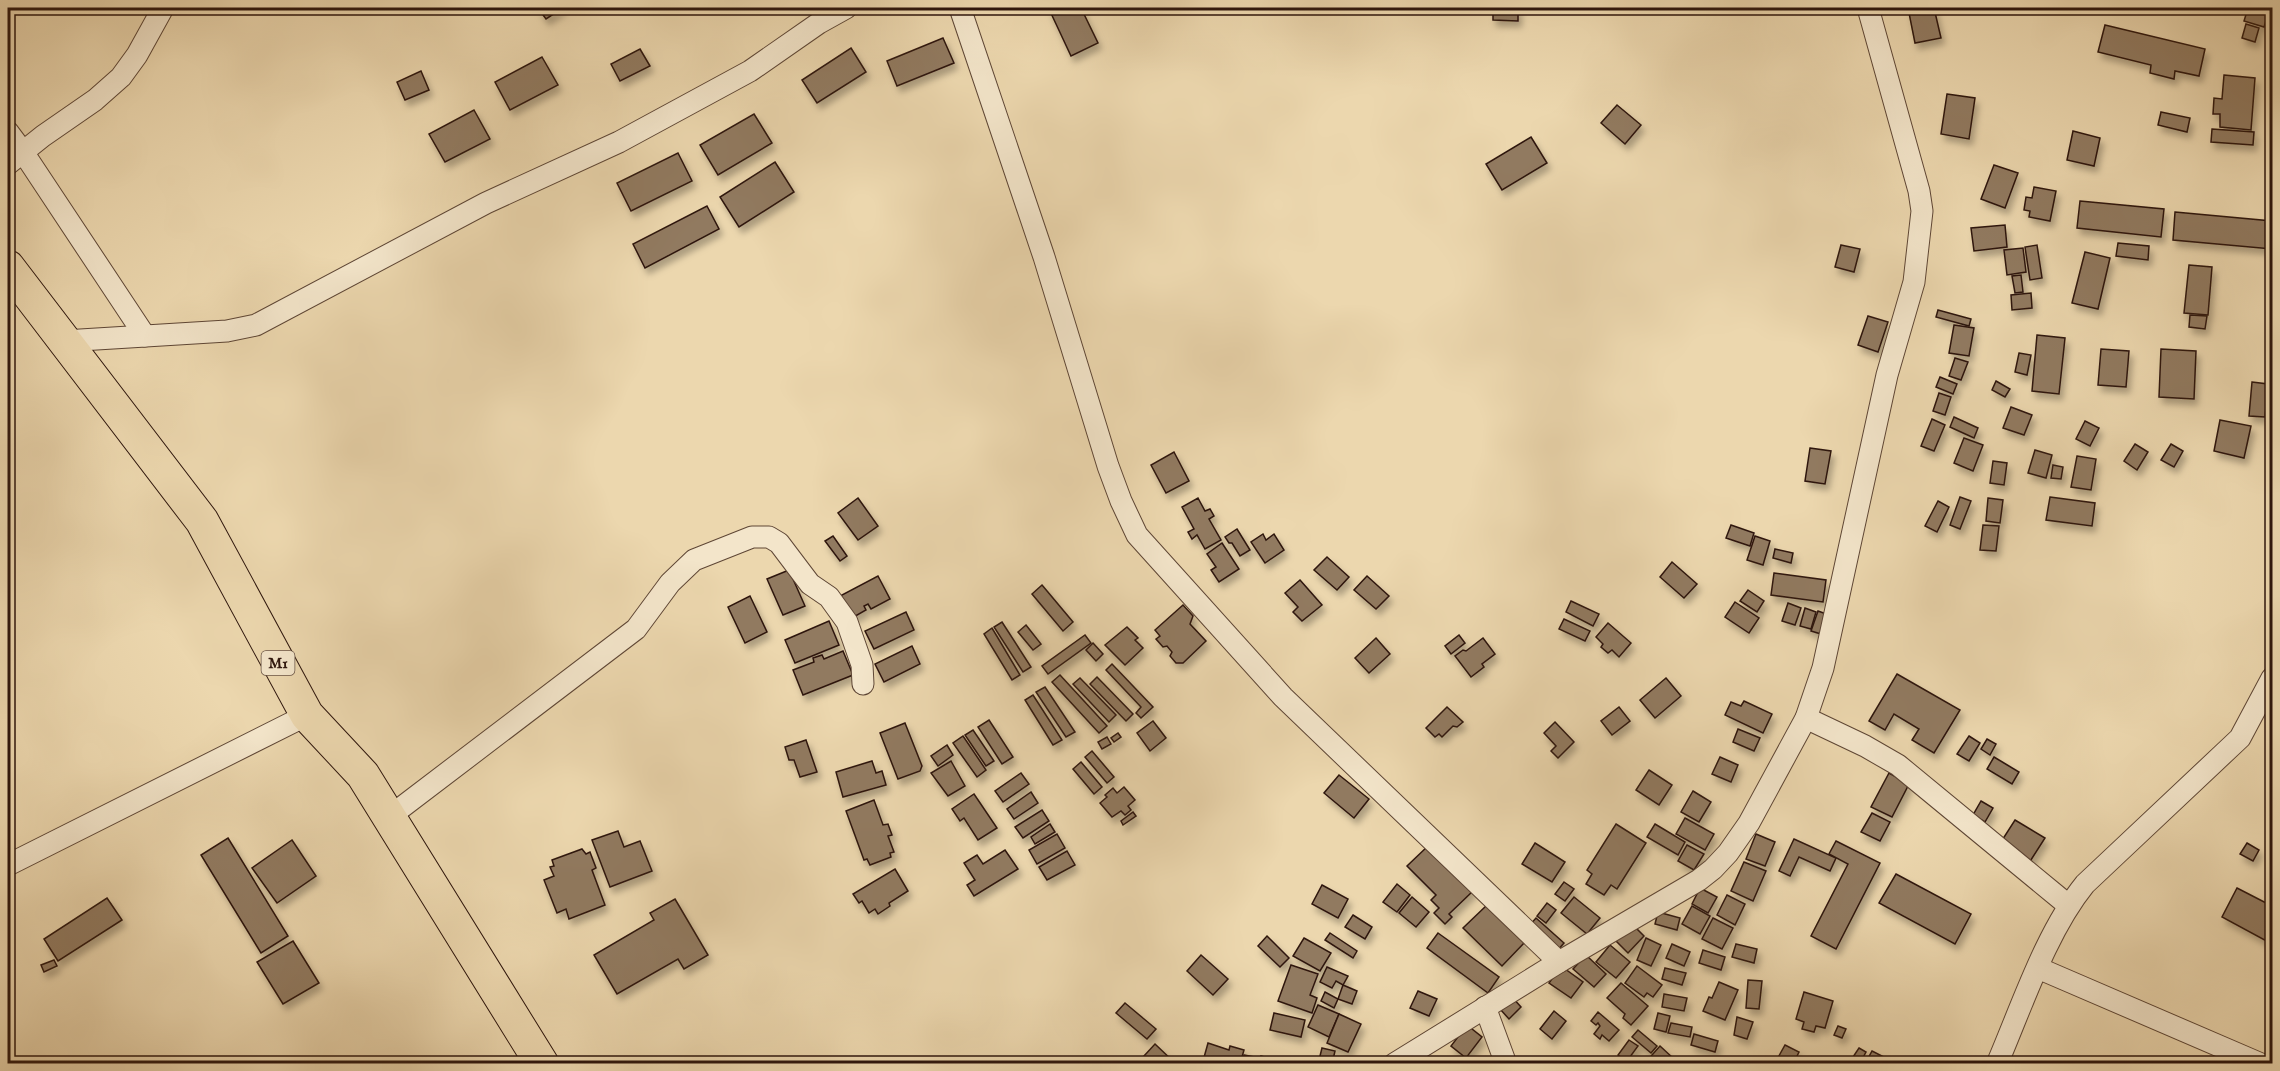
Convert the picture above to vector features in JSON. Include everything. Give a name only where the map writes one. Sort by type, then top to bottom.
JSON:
[{"type":"highway","name":"M1","points":[[8,267],[202,521],[307,715],[363,775],[542,1064]]},
{"type":"street","points":[[15,158],[95,100],[121,77],[137,55],[163,8]]},
{"type":"street","points":[[64,341],[227,331],[256,325],[486,203],[629,136],[750,70],[819,23],[846,8]]},
{"type":"street","points":[[960,8],[1044,257],[1108,466],[1120,501],[1137,535],[1283,697],[1558,962]]},
{"type":"street","points":[[1394,1064],[1485,1006],[1699,880],[1713,869],[1728,853],[1749,823],[1806,718],[1823,668],[1887,375],[1914,282],[1922,211],[1919,191],[1868,8]]},
{"type":"street","points":[[8,132],[15,158],[145,336]]},
{"type":"street","points":[[389,817],[636,629],[670,583],[694,560],[752,537],[769,537],[780,543],[810,584],[829,597],[847,621],[862,664],[863,684]]},
{"type":"street","points":[[1997,1064],[2068,905],[2085,884],[2240,738],[2272,678]]},
{"type":"street","points":[[8,865],[307,715]]},
{"type":"street","points":[[1806,718],[1865,746],[1898,765],[2068,905]]},
{"type":"street","points":[[2038,968],[2261,1064]]},
{"type":"street","points":[[1485,1006],[1506,1064]]},
{"type":"building","points":[[538,8],[563,8],[546,19]]},
{"type":"building","points":[[1081,8],[1098,43],[1071,56],[1049,9]]},
{"type":"building","points":[[1493,8],[1518,8],[1518,21],[1493,20]]},
{"type":"building","points":[[1908,8],[1934,8],[1941,38],[1915,43]]},
{"type":"building","points":[[2248,8],[2270,8],[2264,27],[2244,21]]},
{"type":"building","points":[[2246,24],[2259,28],[2255,42],[2242,38]]},
{"type":"building","points":[[2105,25],[2205,49],[2199,76],[2175,71],[2174,79],[2150,73],[2151,65],[2098,52]]},
{"type":"building","points":[[943,38],[954,63],[897,86],[887,61]]},
{"type":"building","points":[[851,48],[866,72],[817,103],[802,80]]},
{"type":"building","points":[[640,49],[650,66],[620,81],[611,64]]},
{"type":"building","points":[[542,57],[558,85],[510,110],[495,82]]},
{"type":"building","points":[[421,71],[429,90],[405,100],[397,82]]},
{"type":"building","points":[[2224,75],[2255,78],[2251,130],[2220,127],[2220,114],[2213,114],[2214,98],[2222,99]]},
{"type":"building","points":[[1947,94],[1975,98],[1969,139],[1941,134]]},
{"type":"building","points":[[1617,105],[1641,125],[1625,144],[1601,123]]},
{"type":"building","points":[[474,110],[490,139],[445,162],[429,134]]},
{"type":"building","points":[[2161,112],[2190,118],[2187,132],[2158,125]]},
{"type":"building","points":[[754,114],[772,143],[718,175],[700,145]]},
{"type":"building","points":[[2212,129],[2254,132],[2253,145],[2211,142]]},
{"type":"building","points":[[2073,131],[2100,138],[2094,166],[2067,160]]},
{"type":"building","points":[[1531,137],[1547,163],[1502,190],[1486,164]]},
{"type":"building","points":[[678,153],[692,181],[631,211],[617,183]]},
{"type":"building","points":[[775,162],[794,192],[739,227],[720,197]]},
{"type":"building","points":[[1994,165],[2018,173],[2005,208],[1981,199]]},
{"type":"building","points":[[2034,187],[2056,191],[2050,221],[2029,217],[2030,211],[2024,210],[2026,197],[2032,198]]},
{"type":"building","points":[[2080,201],[2164,209],[2161,237],[2077,228]]},
{"type":"building","points":[[707,206],[719,229],[645,268],[633,244]]},
{"type":"building","points":[[2175,212],[2272,221],[2272,249],[2173,240]]},
{"type":"building","points":[[2005,225],[2007,247],[1974,251],[1971,228]]},
{"type":"building","points":[[2118,243],[2149,246],[2148,260],[2116,256]]},
{"type":"building","points":[[1841,245],[1860,249],[1854,272],[1835,267]]},
{"type":"building","points":[[2037,245],[2042,278],[2030,280],[2025,247]]},
{"type":"building","points":[[2023,248],[2026,272],[2007,275],[2004,250]]},
{"type":"building","points":[[2085,252],[2110,258],[2098,309],[2072,303]]},
{"type":"building","points":[[2189,265],[2212,267],[2208,315],[2184,313]]},
{"type":"building","points":[[2021,275],[2023,292],[2015,293],[2012,276]]},
{"type":"building","points":[[2031,293],[2032,308],[2012,310],[2011,295]]},
{"type":"building","points":[[1938,310],[1971,319],[1969,326],[1936,317]]},
{"type":"building","points":[[2190,315],[2207,316],[2205,329],[2189,327]]},
{"type":"building","points":[[1868,316],[1888,322],[1878,352],[1858,345]]},
{"type":"building","points":[[1954,325],[1974,328],[1969,356],[1949,353]]},
{"type":"building","points":[[2037,335],[2065,338],[2059,394],[2032,391]]},
{"type":"building","points":[[2101,349],[2129,351],[2126,387],[2098,385]]},
{"type":"building","points":[[2161,349],[2196,351],[2194,399],[2159,397]]},
{"type":"building","points":[[2019,353],[2031,355],[2027,375],[2015,372]]},
{"type":"building","points":[[1955,358],[1968,362],[1961,380],[1949,376]]},
{"type":"building","points":[[1940,377],[1957,384],[1953,394],[1936,387]]},
{"type":"building","points":[[1996,381],[2010,389],[2005,397],[1992,390]]},
{"type":"building","points":[[2252,382],[2268,384],[2265,417],[2249,416]]},
{"type":"building","points":[[1939,393],[1951,397],[1945,415],[1933,411]]},
{"type":"building","points":[[2011,407],[2032,415],[2024,435],[2003,428]]},
{"type":"building","points":[[1954,417],[1978,428],[1974,438],[1950,427]]},
{"type":"building","points":[[1932,419],[1945,425],[1934,451],[1921,446]]},
{"type":"building","points":[[2220,420],[2251,426],[2244,458],[2214,451]]},
{"type":"building","points":[[2085,421],[2099,428],[2090,446],[2076,439]]},
{"type":"building","points":[[1964,438],[1983,445],[1973,471],[1954,463]]},
{"type":"building","points":[[2135,444],[2148,452],[2137,470],[2124,461]]},
{"type":"building","points":[[2171,444],[2183,451],[2174,467],[2161,460]]},
{"type":"building","points":[[1810,448],[1831,451],[1825,484],[1805,481]]},
{"type":"building","points":[[2035,450],[2052,455],[2046,478],[2028,473]]},
{"type":"building","points":[[1174,452],[1189,481],[1166,493],[1151,465]]},
{"type":"building","points":[[2077,456],[2096,459],[2091,490],[2071,487]]},
{"type":"building","points":[[1993,461],[2007,463],[2004,485],[1990,483]]},
{"type":"building","points":[[2053,465],[2063,467],[2061,479],[2051,478]]},
{"type":"building","points":[[1960,497],[1971,501],[1960,529],[1950,525]]},
{"type":"building","points":[[2050,497],[2095,503],[2092,526],[2046,520]]},
{"type":"building","points":[[858,498],[878,526],[858,540],[838,513]]},
{"type":"building","points":[[1198,498],[1205,511],[1210,509],[1214,516],[1209,519],[1221,540],[1205,549],[1197,535],[1192,539],[1188,532],[1194,529],[1182,507]]},
{"type":"building","points":[[1988,498],[2003,500],[2000,523],[1986,521]]},
{"type":"building","points":[[1938,501],[1949,507],[1937,532],[1925,526]]},
{"type":"building","points":[[1731,525],[1754,533],[1750,546],[1726,538]]},
{"type":"building","points":[[1983,525],[1999,526],[1996,551],[1980,550]]},
{"type":"building","points":[[1237,529],[1250,550],[1240,556],[1225,537]]},
{"type":"building","points":[[1263,534],[1266,540],[1274,534],[1284,550],[1265,563],[1251,542]]},
{"type":"building","points":[[833,536],[847,556],[840,561],[825,541]]},
{"type":"building","points":[[1755,536],[1770,541],[1763,565],[1747,560]]},
{"type":"building","points":[[1222,543],[1239,569],[1219,582],[1211,570],[1216,567],[1207,554]]},
{"type":"building","points":[[1775,549],[1793,553],[1791,563],[1773,558]]},
{"type":"building","points":[[1327,557],[1349,577],[1337,590],[1314,570]]},
{"type":"building","points":[[1672,562],[1697,584],[1684,598],[1660,577]]},
{"type":"building","points":[[789,570],[805,606],[783,615],[767,579]]},
{"type":"building","points":[[1774,573],[1826,580],[1823,602],[1771,595]]},
{"type":"building","points":[[878,576],[890,599],[871,609],[868,604],[864,606],[866,610],[852,618],[840,596]]},
{"type":"building","points":[[1367,576],[1389,596],[1376,609],[1354,590]]},
{"type":"building","points":[[1300,580],[1322,605],[1302,621],[1293,612],[1298,607],[1285,593]]},
{"type":"building","points":[[1042,585],[1073,622],[1063,631],[1032,594]]},
{"type":"building","points":[[1748,590],[1764,601],[1757,612],[1740,601]]},
{"type":"building","points":[[750,596],[767,632],[745,643],[728,607]]},
{"type":"building","points":[[1571,601],[1599,614],[1593,626],[1566,612]]},
{"type":"building","points":[[1735,602],[1759,618],[1749,633],[1725,617]]},
{"type":"building","points":[[1788,603],[1801,608],[1795,625],[1782,621]]},
{"type":"building","points":[[1183,605],[1193,616],[1190,624],[1206,641],[1183,663],[1176,663],[1170,656],[1172,652],[1167,646],[1163,647],[1156,639],[1160,636],[1155,630]]},
{"type":"building","points":[[1805,608],[1816,612],[1811,629],[1800,626]]},
{"type":"building","points":[[1818,611],[1829,615],[1821,634],[1811,631]]},
{"type":"building","points":[[906,612],[914,630],[874,649],[865,631]]},
{"type":"building","points":[[1564,619],[1590,631],[1585,641],[1559,629]]},
{"type":"building","points":[[829,621],[839,645],[795,663],[785,640]]},
{"type":"building","points":[[1002,622],[1031,667],[1023,672],[994,627]]},
{"type":"building","points":[[1608,623],[1631,643],[1619,657],[1612,650],[1608,653],[1601,647],[1603,644],[1596,637]]},
{"type":"building","points":[[1026,625],[1041,644],[1033,650],[1018,632]]},
{"type":"building","points":[[1127,627],[1138,638],[1135,640],[1143,648],[1125,665],[1105,645]]},
{"type":"building","points":[[992,628],[1020,675],[1012,680],[984,634]]},
{"type":"building","points":[[1085,635],[1091,643],[1048,674],[1042,666]]},
{"type":"building","points":[[1459,635],[1465,643],[1451,654],[1445,646]]},
{"type":"building","points":[[1376,638],[1390,654],[1369,673],[1355,658]]},
{"type":"building","points":[[1483,638],[1495,654],[1471,677],[1455,656]]},
{"type":"building","points":[[1093,643],[1103,654],[1096,661],[1086,650]]},
{"type":"building","points":[[912,646],[920,664],[884,682],[875,664]]},
{"type":"building","points":[[843,651],[853,675],[803,695],[793,670],[814,662],[813,658],[822,655],[824,659]]},
{"type":"building","points":[[1112,664],[1153,707],[1141,718],[1136,713],[1141,707],[1106,670]]},
{"type":"building","points":[[1897,674],[1960,710],[1934,753],[1912,740],[1919,729],[1894,714],[1885,730],[1869,721]]},
{"type":"building","points":[[1060,675],[1107,726],[1099,733],[1052,682]]},
{"type":"building","points":[[1097,677],[1133,714],[1126,721],[1090,684]]},
{"type":"building","points":[[1080,678],[1116,715],[1109,722],[1073,684]]},
{"type":"building","points":[[1666,678],[1681,696],[1655,718],[1640,700]]},
{"type":"building","points":[[1045,687],[1075,732],[1066,737],[1036,692]]},
{"type":"building","points":[[1033,695],[1062,740],[1053,745],[1025,700]]},
{"type":"building","points":[[1744,701],[1772,714],[1763,733],[1725,715],[1731,702],[1741,706]]},
{"type":"building","points":[[1447,707],[1463,722],[1457,727],[1453,726],[1442,737],[1439,734],[1435,737],[1426,728]]},
{"type":"building","points":[[1619,707],[1630,721],[1612,735],[1601,721]]},
{"type":"building","points":[[989,720],[1013,757],[1002,764],[978,727]]},
{"type":"building","points":[[1153,721],[1166,738],[1150,751],[1137,733]]},
{"type":"building","points":[[1555,722],[1574,742],[1558,758],[1551,751],[1556,746],[1544,733]]},
{"type":"building","points":[[905,723],[922,766],[920,771],[898,779],[880,733]]},
{"type":"building","points":[[1738,729],[1760,738],[1754,751],[1733,742]]},
{"type":"building","points":[[973,730],[994,761],[986,766],[965,735]]},
{"type":"building","points":[[1118,733],[1121,737],[1114,742],[1111,738]]},
{"type":"building","points":[[963,736],[986,770],[977,777],[953,743]]},
{"type":"building","points":[[1969,736],[1980,743],[1969,761],[1957,754]]},
{"type":"building","points":[[1107,737],[1111,744],[1102,749],[1098,742]]},
{"type":"building","points":[[1987,739],[1996,744],[1990,755],[1981,749]]},
{"type":"building","points":[[806,740],[817,772],[800,777],[794,760],[789,760],[785,747]]},
{"type":"building","points":[[947,745],[953,755],[938,766],[931,756]]},
{"type":"building","points":[[1092,751],[1114,777],[1107,783],[1085,757]]},
{"type":"building","points":[[1720,757],[1738,765],[1731,782],[1712,774]]},
{"type":"building","points":[[1994,757],[2019,772],[2012,784],[1987,769]]},
{"type":"building","points":[[872,761],[876,773],[882,771],[886,785],[843,797],[836,772]]},
{"type":"building","points":[[951,761],[965,786],[948,796],[931,773]]},
{"type":"building","points":[[1081,762],[1102,787],[1094,794],[1073,769]]},
{"type":"building","points":[[1649,770],[1672,785],[1659,805],[1636,790]]},
{"type":"building","points":[[1021,773],[1029,784],[1003,802],[995,791]]},
{"type":"building","points":[[1889,773],[1909,784],[1892,817],[1871,807]]},
{"type":"building","points":[[1339,775],[1369,799],[1354,818],[1324,793]]},
{"type":"building","points":[[1124,787],[1135,800],[1128,806],[1131,810],[1125,815],[1121,811],[1112,817],[1100,803],[1113,788],[1117,793]]},
{"type":"building","points":[[1693,791],[1711,802],[1699,822],[1681,812]]},
{"type":"building","points":[[1031,792],[1038,803],[1014,819],[1007,809]]},
{"type":"building","points":[[974,794],[997,828],[978,840],[964,818],[960,821],[952,809]]},
{"type":"building","points":[[874,800],[883,825],[888,824],[892,835],[888,836],[894,852],[890,853],[891,857],[870,865],[867,859],[864,860],[846,811]]},
{"type":"building","points":[[1981,801],[1993,808],[1985,822],[1973,815]]},
{"type":"building","points":[[1042,810],[1049,821],[1023,838],[1015,827]]},
{"type":"building","points":[[1133,812],[1136,816],[1123,825],[1121,821]]},
{"type":"building","points":[[1872,813],[1890,822],[1880,841],[1861,832]]},
{"type":"building","points":[[1685,818],[1714,834],[1705,850],[1676,834]]},
{"type":"building","points":[[2015,820],[2045,838],[2029,863],[1999,845]]},
{"type":"building","points":[[1050,824],[1055,832],[1035,844],[1031,837]]},
{"type":"building","points":[[1616,824],[1646,843],[1617,889],[1611,885],[1604,895],[1586,884],[1592,874],[1587,870]]},
{"type":"building","points":[[1655,824],[1685,842],[1678,855],[1647,837]]},
{"type":"building","points":[[618,831],[624,847],[640,841],[652,871],[610,887],[592,840]]},
{"type":"building","points":[[1057,834],[1065,848],[1037,864],[1029,850]]},
{"type":"building","points":[[1756,834],[1775,842],[1765,866],[1746,859]]},
{"type":"building","points":[[228,838],[288,936],[261,953],[201,855]]},
{"type":"building","points":[[1794,839],[1836,858],[1830,871],[1799,857],[1790,876],[1779,871]]},
{"type":"building","points":[[292,840],[316,876],[277,903],[252,868]]},
{"type":"building","points":[[1836,841],[1880,863],[1836,949],[1811,936],[1848,864],[1829,854]]},
{"type":"building","points":[[1535,843],[1565,862],[1552,882],[1522,864]]},
{"type":"building","points":[[2247,843],[2259,850],[2253,861],[2240,854]]},
{"type":"building","points":[[1429,845],[1474,890],[1449,914],[1452,917],[1445,924],[1434,913],[1439,908],[1431,900],[1436,895],[1407,866]]},
{"type":"building","points":[[1687,845],[1704,854],[1694,870],[1678,861]]},
{"type":"building","points":[[582,849],[586,854],[590,852],[596,868],[592,870],[605,905],[569,919],[566,909],[557,913],[544,880],[554,876],[550,867],[554,866],[552,860]]},
{"type":"building","points":[[1005,850],[1018,869],[974,896],[967,885],[975,880],[964,863],[977,855],[983,864]]},
{"type":"building","points":[[1067,851],[1075,865],[1047,880],[1039,867]]},
{"type":"building","points":[[1744,862],[1766,871],[1753,901],[1731,891]]},
{"type":"building","points":[[895,869],[908,891],[889,903],[890,906],[878,914],[875,909],[869,913],[862,901],[859,903],[853,894]]},
{"type":"building","points":[[1896,874],[1971,914],[1955,944],[1879,903]]},
{"type":"building","points":[[1564,882],[1574,889],[1565,901],[1555,894]]},
{"type":"building","points":[[1397,884],[1410,895],[1397,912],[1383,902]]},
{"type":"building","points":[[1322,885],[1348,899],[1338,918],[1312,904]]},
{"type":"building","points":[[1700,888],[1717,897],[1708,913],[1692,904]]},
{"type":"building","points":[[2237,888],[2272,906],[2272,944],[2222,917]]},
{"type":"building","points":[[1727,895],[1745,904],[1735,925],[1717,915]]},
{"type":"building","points":[[1412,897],[1429,912],[1416,927],[1399,913]]},
{"type":"building","points":[[1574,897],[1600,918],[1587,934],[1561,913]]},
{"type":"building","points":[[107,898],[122,920],[58,961],[44,939]]},
{"type":"building","points":[[675,899],[708,955],[684,969],[678,959],[617,994],[594,955],[654,920],[650,913]]},
{"type":"building","points":[[1547,903],[1556,910],[1546,923],[1537,916]]},
{"type":"building","points":[[1487,905],[1525,942],[1502,966],[1463,928]]},
{"type":"building","points":[[1692,906],[1710,916],[1700,934],[1682,924]]},
{"type":"building","points":[[1658,912],[1680,918],[1677,930],[1655,924]]},
{"type":"building","points":[[1353,915],[1372,927],[1365,939],[1345,927]]},
{"type":"building","points":[[1536,918],[1564,943],[1557,951],[1529,926]]},
{"type":"building","points":[[1713,918],[1733,928],[1722,949],[1702,939]]},
{"type":"building","points":[[1633,925],[1644,936],[1628,953],[1616,941]]},
{"type":"building","points":[[1330,933],[1357,951],[1353,958],[1325,940]]},
{"type":"building","points":[[1438,933],[1499,977],[1488,993],[1427,948]]},
{"type":"building","points":[[1267,936],[1289,958],[1280,967],[1258,946]]},
{"type":"building","points":[[1304,938],[1331,953],[1320,971],[1293,956]]},
{"type":"building","points":[[1646,938],[1661,945],[1651,966],[1637,960]]},
{"type":"building","points":[[293,941],[319,983],[283,1004],[257,962]]},
{"type":"building","points":[[1672,944],[1690,952],[1684,966],[1666,958]]},
{"type":"building","points":[[1736,944],[1757,949],[1754,963],[1732,957]]},
{"type":"building","points":[[1610,945],[1630,962],[1616,978],[1596,962]]},
{"type":"building","points":[[1703,950],[1725,957],[1721,970],[1699,963]]},
{"type":"building","points":[[1201,955],[1228,979],[1213,995],[1187,971]]},
{"type":"building","points":[[1586,955],[1606,974],[1594,987],[1573,969]]},
{"type":"building","points":[[54,960],[57,966],[44,972],[41,965]]},
{"type":"building","points":[[1291,965],[1318,974],[1310,995],[1317,998],[1312,1013],[1278,1001]]},
{"type":"building","points":[[1561,966],[1583,982],[1571,998],[1549,983]]},
{"type":"building","points":[[1637,966],[1662,985],[1653,997],[1647,993],[1644,997],[1625,983]]},
{"type":"building","points":[[1327,967],[1348,976],[1343,985],[1336,981],[1332,988],[1320,982]]},
{"type":"building","points":[[1665,968],[1686,973],[1682,985],[1662,979]]},
{"type":"building","points":[[1748,980],[1762,981],[1759,1009],[1746,1008]]},
{"type":"building","points":[[1719,982],[1738,990],[1725,1020],[1703,1011]]},
{"type":"building","points":[[1621,983],[1648,1006],[1631,1025],[1623,1018],[1625,1014],[1607,998]]},
{"type":"building","points":[[1343,985],[1357,991],[1352,1004],[1338,999]]},
{"type":"building","points":[[1418,991],[1437,999],[1429,1016],[1410,1008]]},
{"type":"building","points":[[1325,992],[1338,999],[1334,1008],[1321,1001]]},
{"type":"building","points":[[1804,992],[1833,1001],[1825,1028],[1816,1026],[1814,1032],[1802,1029],[1804,1022],[1796,1019]]},
{"type":"building","points":[[1664,994],[1687,998],[1684,1011],[1662,1007]]},
{"type":"building","points":[[1512,997],[1521,1007],[1509,1019],[1500,1009]]},
{"type":"building","points":[[1125,1003],[1156,1029],[1147,1039],[1116,1013]]},
{"type":"building","points":[[1318,1005],[1339,1014],[1329,1037],[1308,1027]]},
{"type":"building","points":[[1554,1011],[1566,1021],[1552,1039],[1540,1029]]},
{"type":"building","points":[[1598,1012],[1619,1030],[1609,1041],[1602,1035],[1600,1039],[1594,1034],[1600,1026],[1591,1021]]},
{"type":"building","points":[[1274,1013],[1305,1020],[1301,1037],[1270,1030]]},
{"type":"building","points":[[1658,1013],[1670,1016],[1666,1032],[1654,1029]]},
{"type":"building","points":[[1339,1014],[1361,1024],[1348,1052],[1327,1043]]},
{"type":"building","points":[[1737,1017],[1753,1022],[1747,1039],[1734,1035]]},
{"type":"building","points":[[1671,1023],[1692,1027],[1690,1037],[1668,1033]]},
{"type":"building","points":[[1467,1025],[1482,1037],[1466,1058],[1451,1046]]},
{"type":"building","points":[[1838,1026],[1846,1029],[1842,1038],[1834,1035]]},
{"type":"building","points":[[1638,1030],[1657,1046],[1651,1053],[1632,1037]]},
{"type":"building","points":[[1694,1034],[1718,1041],[1715,1052],[1691,1045]]},
{"type":"building","points":[[1629,1040],[1638,1046],[1627,1061],[1618,1055]]},
{"type":"building","points":[[1208,1043],[1229,1050],[1230,1046],[1244,1050],[1240,1064],[1212,1064],[1203,1061]]},
{"type":"building","points":[[1155,1044],[1176,1064],[1153,1064],[1144,1056]]},
{"type":"building","points":[[1785,1045],[1799,1052],[1793,1064],[1775,1063]]},
{"type":"building","points":[[1660,1046],[1673,1058],[1669,1064],[1644,1064]]},
{"type":"building","points":[[1322,1048],[1335,1051],[1332,1064],[1321,1064],[1319,1060]]},
{"type":"building","points":[[1859,1048],[1866,1052],[1861,1061],[1853,1057]]},
{"type":"building","points":[[1872,1051],[1884,1057],[1880,1064],[1865,1064]]},
{"type":"building","points":[[1244,1055],[1255,1057],[1253,1064],[1242,1064]]},
{"type":"building","points":[[1261,1056],[1290,1064],[1258,1064]]}]
